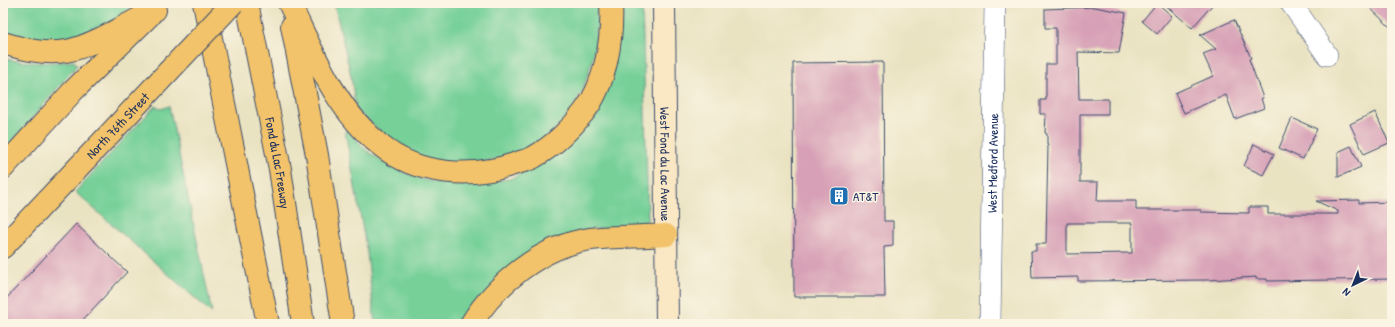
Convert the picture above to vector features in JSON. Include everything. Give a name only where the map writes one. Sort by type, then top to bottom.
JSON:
[{"type":"main road","points":[[204,3],[268,324]]},
{"type":"main road","name":"North 76th Street","points":[[3,247],[233,3]]},
{"type":"main road","name":"Fond du Lac Freeway","points":[[247,3],[280,169],[303,324]]},
{"type":"main road","points":[[289,3],[330,84],[352,117],[380,145],[408,162],[442,172],[470,173],[499,169],[534,157],[563,134],[584,112],[603,76],[608,47],[611,3]]},
{"type":"main road","points":[[289,3],[317,155],[343,324]]},
{"type":"main road","points":[[3,43],[18,48],[42,52],[65,51],[80,47],[158,7]]},
{"type":"main road","points":[[3,168],[73,91],[158,7]]},
{"type":"main road","points":[[471,324],[482,307],[511,279],[534,261],[553,250],[589,239],[666,235]]},
{"type":"street","name":"West Fond du Lac Avenue","points":[[664,3],[667,324]]},
{"type":"street","name":"West Medford Avenue","points":[[990,324],[995,3]]},
{"type":"street","points":[[1291,3],[1327,55]]},
{"type":"street","points":[[984,324],[1003,324]]},
{"type":"green space","points":[[3,3],[135,3],[113,22],[75,37],[50,44],[3,37]]},
{"type":"green space","points":[[334,3],[597,3],[597,29],[593,58],[583,89],[571,111],[553,132],[524,152],[470,166],[428,160],[403,151],[356,110],[351,76]]},
{"type":"green space","points":[[616,3],[642,3],[648,219],[642,226],[591,229],[460,324],[375,324],[367,253],[345,131],[347,130],[367,151],[393,168],[424,180],[456,185],[510,179],[549,159],[571,140]]},
{"type":"green space","points":[[3,58],[38,62],[74,61],[77,65],[3,153]]},
{"type":"green space","points":[[155,106],[161,109],[169,106],[212,313],[75,192]]},
{"type":"building","points":[[1157,3],[1172,16],[1157,34],[1142,21]]},
{"type":"building","points":[[1163,3],[1214,3],[1192,28]]},
{"type":"building","points":[[1365,3],[1392,3],[1392,29]]},
{"type":"building","points":[[1095,7],[1126,13],[1119,53],[1078,52],[1079,99],[1108,99],[1108,114],[1080,114],[1080,182],[1098,182],[1097,201],[1136,201],[1136,210],[1201,210],[1201,212],[1249,213],[1249,207],[1268,207],[1268,214],[1338,214],[1338,211],[1316,201],[1359,200],[1359,203],[1392,202],[1392,279],[1267,281],[1267,279],[1256,279],[1256,277],[1209,280],[1078,281],[1078,277],[1032,278],[1031,251],[1036,251],[1036,244],[1046,244],[1048,145],[1047,134],[1045,133],[1046,114],[1040,114],[1040,100],[1046,100],[1046,64],[1056,64],[1056,28],[1045,28],[1045,9]],"holes":[[[1067,223],[1132,223],[1132,253],[1067,254]]]},
{"type":"building","points":[[1234,20],[1251,58],[1249,59],[1263,98],[1261,98],[1264,108],[1235,119],[1226,95],[1184,113],[1175,93],[1213,76],[1203,54],[1216,49],[1200,35]]},
{"type":"building","name":"AT&T","points":[[883,62],[884,221],[893,221],[893,246],[884,247],[885,297],[794,297],[793,63]]},
{"type":"building","points":[[1375,112],[1389,143],[1364,154],[1350,124]]},
{"type":"building","points":[[1292,118],[1317,129],[1303,159],[1279,148]]},
{"type":"building","points":[[1254,144],[1274,154],[1263,175],[1244,166]]},
{"type":"building","points":[[1351,146],[1361,167],[1338,177],[1338,152]]},
{"type":"building","points":[[76,224],[127,272],[79,324],[12,324],[3,315],[3,302]]},
{"type":"place","name":"AT&T","points":[[839,196]]}]
